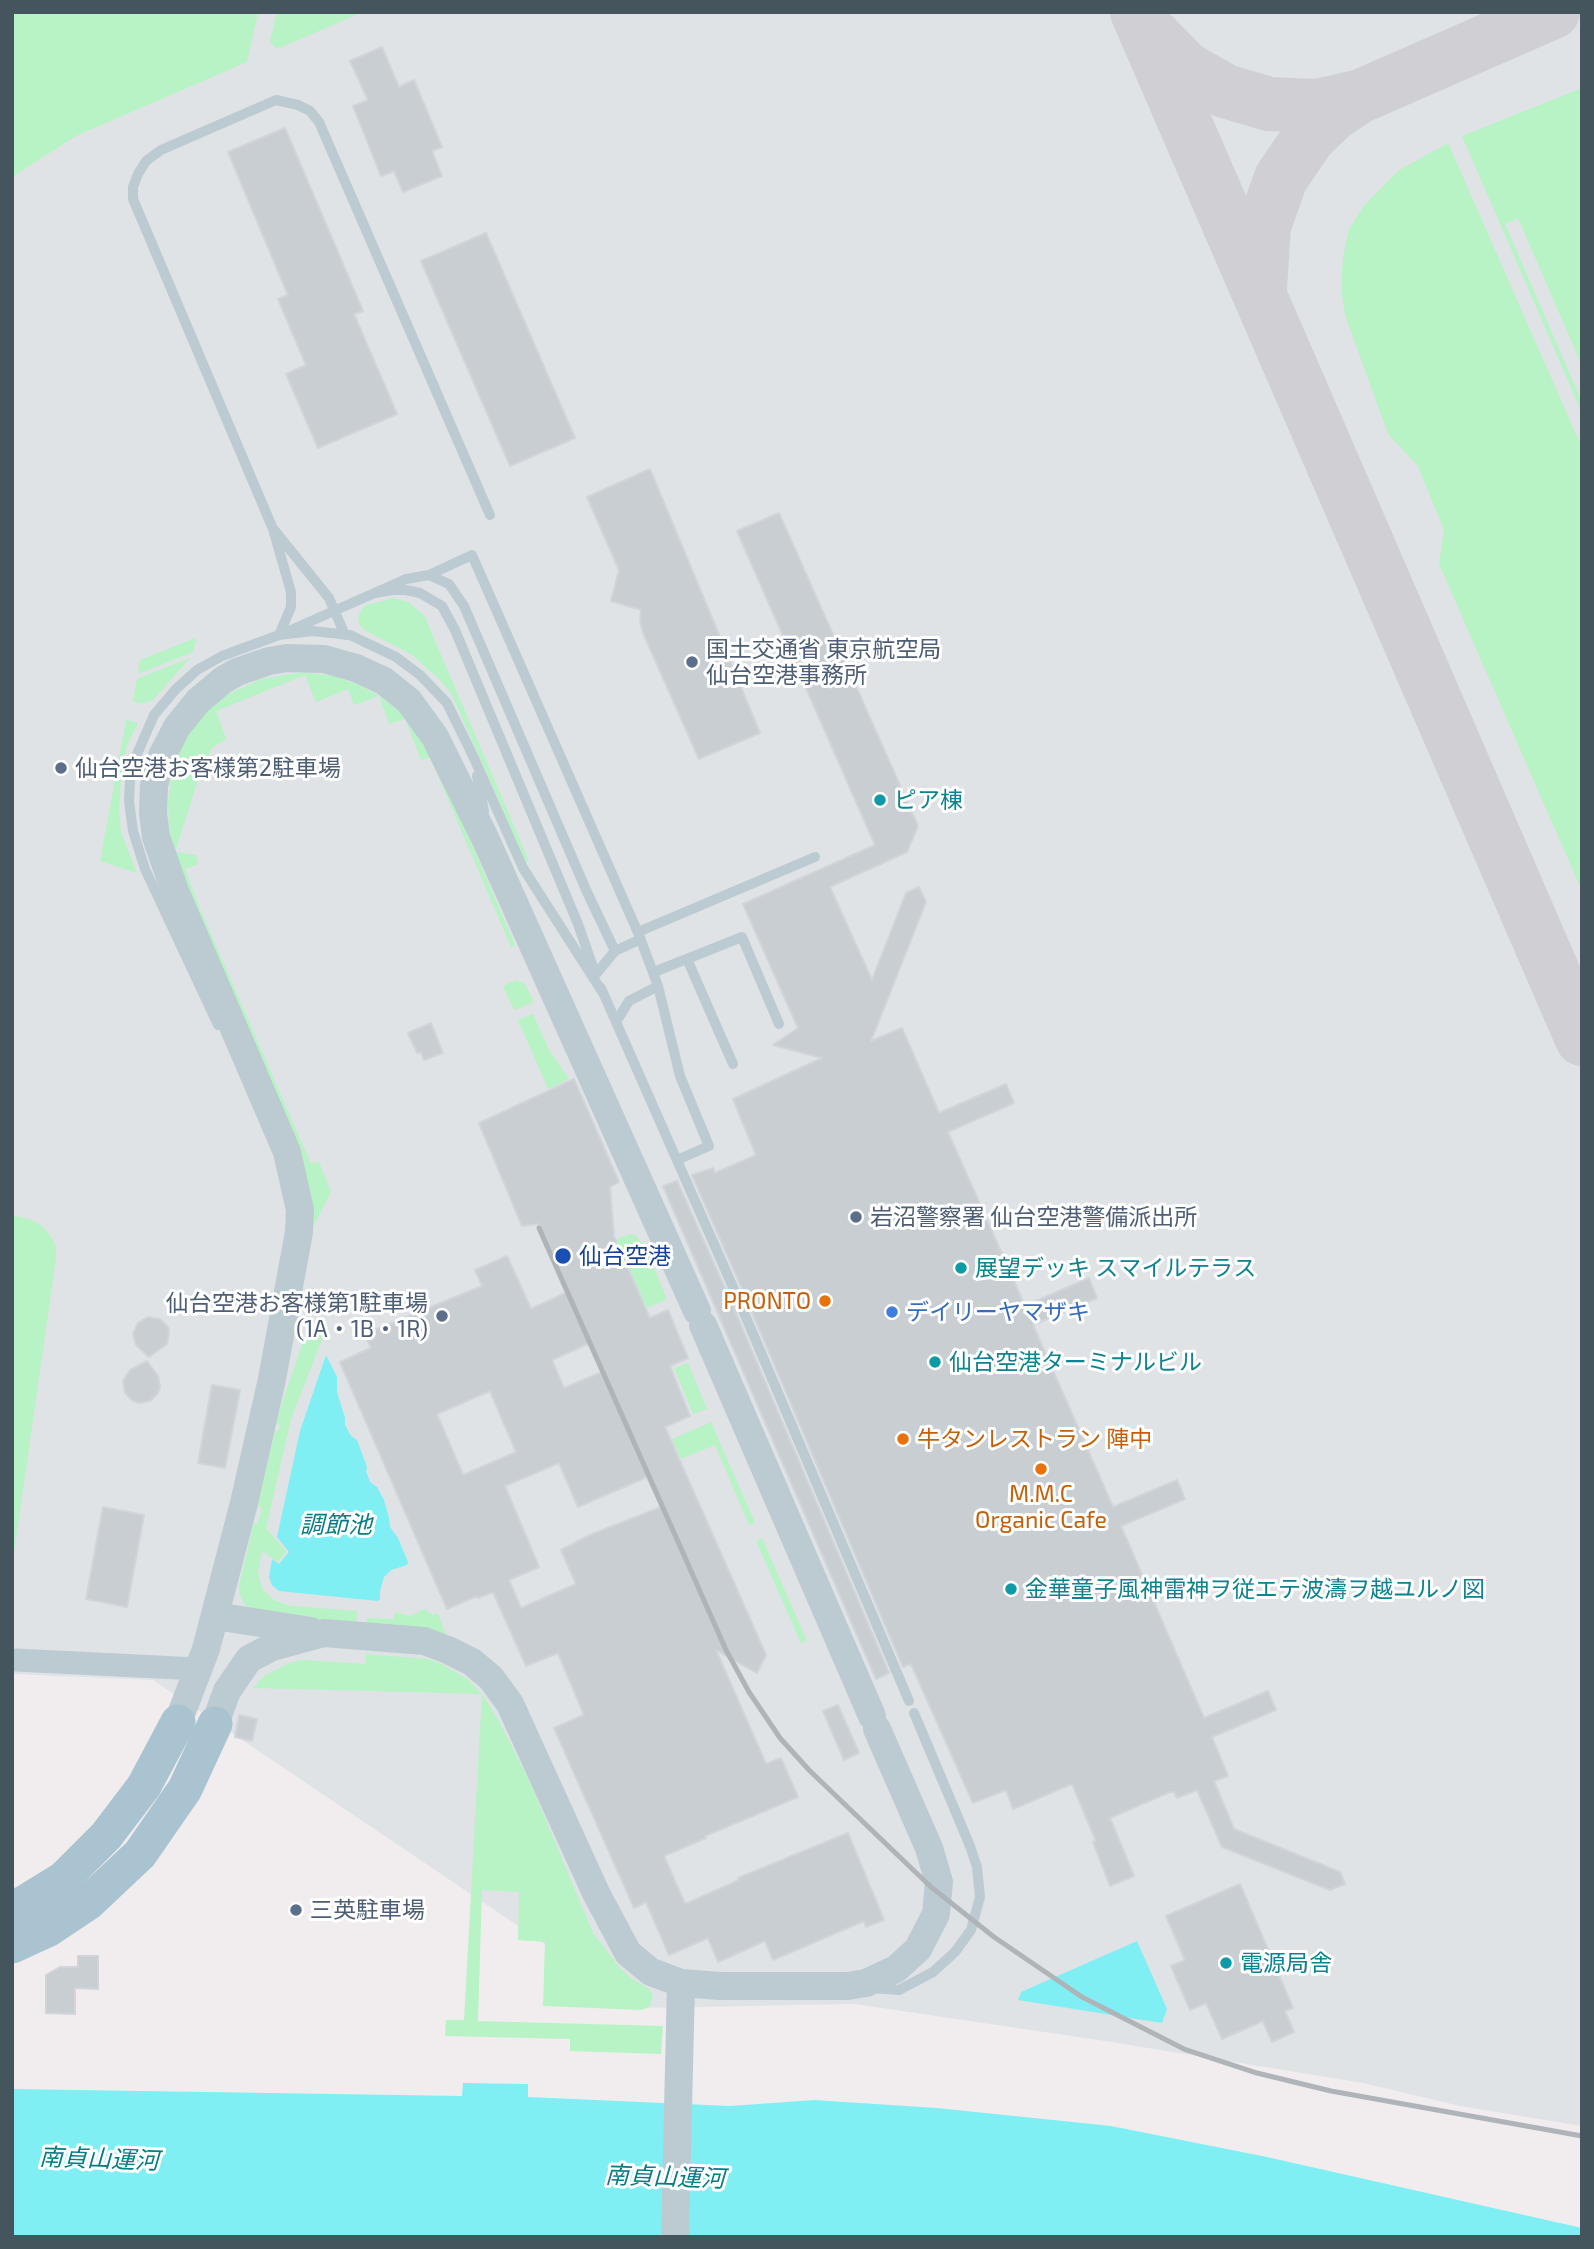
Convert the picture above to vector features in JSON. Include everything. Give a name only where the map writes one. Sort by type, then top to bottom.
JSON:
[{"type":"main road","points":[[18,1924],[106,1836],[144,1786],[178,1721]]},
{"type":"main road","points":[[18,1924],[48,1929],[88,1903],[140,1854],[185,1789],[215,1724]]},
{"type":"street","points":[[178,1721],[215,1616],[244,1503],[272,1379],[299,1232],[300,1210],[287,1152],[175,891],[156,837],[154,786],[162,756],[177,727],[198,701],[223,680],[253,665],[287,658],[324,659],[356,668],[384,681],[409,701],[435,737],[491,853],[700,1318],[929,1849],[939,1882],[936,1914],[918,1949],[906,1961],[866,1983],[848,1986],[720,1986],[681,1983],[651,1972],[628,1953],[596,1893],[510,1704],[491,1678],[472,1662],[424,1641],[324,1633],[215,1616]]},
{"type":"street","points":[[215,1724],[227,1691],[249,1659],[272,1647],[324,1633]]},
{"type":"street","points":[[16,1660],[198,1669]]},
{"type":"street","points":[[121,1816],[150,1842]]},
{"type":"street","points":[[675,2237],[681,1983]]},
{"type":"lane","points":[[278,635],[290,607],[291,592],[273,529],[134,199],[133,187],[138,174],[146,161],[161,150],[276,100],[310,111],[319,122],[490,515]]},
{"type":"lane","points":[[273,529],[329,598],[345,635]]},
{"type":"lane","points":[[225,1040],[145,869],[133,831],[129,801],[130,779],[147,728],[154,715],[176,689],[197,670],[222,656],[278,635],[406,579],[429,575],[472,555],[654,972],[680,1076],[709,1146],[677,1160]]},
{"type":"lane","points":[[429,575],[449,584],[464,606],[615,951]]},
{"type":"lane","points":[[374,593],[406,590],[421,593],[442,606],[455,631],[578,924],[603,993],[736,1294]]},
{"type":"lane","points":[[278,635],[312,631],[345,635],[396,657],[420,675],[447,703],[474,756],[523,868],[603,993]]},
{"type":"lane","points":[[474,756],[491,853]]},
{"type":"lane","points":[[596,974],[615,951],[640,935],[816,857]]},
{"type":"lane","points":[[654,972],[742,937],[779,1024]]},
{"type":"lane","points":[[687,960],[733,1064]]},
{"type":"lane","points":[[616,1022],[629,1001],[658,986]]},
{"type":"lane","points":[[248,1091],[287,1152]]},
{"type":"lane","points":[[742,1307],[909,1701]]},
{"type":"lane","points":[[848,1986],[899,1990],[933,1972],[955,1952],[971,1930],[980,1897],[977,1867],[970,1846],[914,1713]]},
{"type":"shaded area","name":"仙台空港","points":[[12,12],[1582,12],[1582,2126],[1460,2106],[1363,2083],[855,2004],[640,2008],[153,1680],[12,1674]]},
{"type":"green space","points":[[12,12],[258,12],[247,62],[76,136],[12,177]]},
{"type":"green space","points":[[277,12],[363,12],[277,49],[270,42]]},
{"type":"green space","points":[[1582,88],[1582,366],[1518,218],[1505,224],[1582,402],[1582,413],[1462,136]]},
{"type":"green space","points":[[1448,143],[1582,448],[1582,891],[1439,564],[1444,530],[1418,466],[1388,434],[1345,315],[1341,287],[1349,229],[1363,207],[1398,171]]},
{"type":"green space","points":[[393,598],[408,602],[424,615],[529,861],[526,862],[452,695],[440,680],[411,654],[364,630],[359,624],[358,616],[364,606]]},
{"type":"green space","points":[[195,638],[193,652],[138,674],[140,660]]},
{"type":"green space","points":[[190,658],[153,700],[141,704],[133,701],[137,679]]},
{"type":"green space","points":[[304,672],[333,676],[357,684],[379,696],[354,705],[348,689],[316,702],[305,675],[216,711],[226,739],[212,748],[203,764],[175,852],[196,855],[198,864],[185,869],[201,911],[311,1164],[319,1162],[331,1192],[314,1225],[196,918],[174,852],[168,802],[171,779],[183,742],[211,707],[229,694],[261,679]]},
{"type":"green space","points":[[379,696],[406,717],[430,757],[421,760],[405,719],[389,724]]},
{"type":"green space","points":[[126,720],[138,723],[122,762],[119,810],[121,832],[137,873],[100,861]]},
{"type":"green space","points":[[431,759],[452,798],[515,945],[511,947]]},
{"type":"green space","points":[[515,980],[525,984],[534,1002],[514,1010],[503,986]]},
{"type":"green space","points":[[533,1014],[548,1048],[569,1079],[548,1089],[518,1020]]},
{"type":"green space","points":[[12,1215],[32,1220],[43,1227],[56,1247],[56,1258],[12,1567]]},
{"type":"green space","points":[[631,1234],[645,1246],[667,1299],[647,1308],[616,1239]]},
{"type":"green space","points":[[321,1322],[324,1334],[291,1419],[266,1528],[286,1552],[278,1562],[262,1551],[258,1571],[262,1589],[274,1600],[291,1606],[357,1611],[356,1624],[297,1619],[249,1611],[240,1596],[239,1585],[254,1523],[258,1523],[262,1508],[258,1506],[275,1431],[278,1431],[280,1425],[276,1423],[308,1328]]},
{"type":"green space","points":[[688,1363],[707,1409],[693,1414],[674,1368]]},
{"type":"green space","points":[[711,1422],[755,1523],[749,1525],[715,1445],[681,1459],[672,1439]]},
{"type":"green space","points":[[762,1538],[807,1641],[801,1643],[756,1541]]},
{"type":"green space","points":[[425,1609],[433,1615],[438,1613],[446,1635],[366,1624],[367,1618],[393,1619],[396,1612],[410,1616]]},
{"type":"green space","points":[[366,1654],[427,1659],[442,1664],[467,1679],[482,1694],[253,1688],[264,1676],[289,1663],[303,1660],[365,1664]]},
{"type":"green space","points":[[482,1694],[499,1721],[532,1787],[593,1933],[619,1967],[649,1989],[653,1996],[649,2007],[642,2010],[543,2006],[545,1942],[518,1940],[519,1892],[482,1890],[478,2021],[663,2026],[661,2054],[570,2051],[570,2039],[445,2036],[446,2020],[464,2020]]},
{"type":"water","name":"調節池","points":[[326,1355],[337,1377],[337,1392],[345,1425],[351,1436],[357,1440],[370,1482],[377,1487],[384,1500],[390,1527],[408,1562],[407,1565],[391,1570],[384,1577],[378,1601],[279,1591],[272,1585],[269,1577],[272,1559],[279,1564],[289,1552],[277,1537],[300,1431]]},
{"type":"water","points":[[1137,1941],[1167,2009],[1162,2023],[1018,2000],[1021,1992]]},
{"type":"water","name":"南貞山運河","points":[[463,2083],[528,2084],[528,2097],[730,2106],[814,2100],[937,2108],[1111,2126],[1267,2157],[1582,2228],[1582,2237],[12,2236],[12,2089],[462,2096]]},
{"type":"building","points":[[382,47],[399,87],[414,80],[442,147],[432,151],[442,176],[403,192],[394,171],[381,176],[353,106],[368,100],[350,61]]},
{"type":"building","points":[[285,128],[363,311],[354,314],[397,414],[318,448],[286,374],[306,365],[278,299],[288,295],[228,152]]},
{"type":"building","points":[[486,233],[575,438],[510,466],[421,261]]},
{"type":"building","points":[[650,469],[760,733],[699,759],[643,633],[641,610],[611,601],[619,570],[587,497]]},
{"type":"building","name":"仙台空港ターミナルビル","points":[[779,513],[918,826],[907,852],[830,887],[872,980],[906,893],[919,887],[926,902],[871,1041],[902,1028],[939,1113],[1006,1084],[1014,1103],[948,1132],[1025,1306],[1089,1278],[1097,1298],[1033,1325],[1113,1507],[1177,1480],[1181,1489],[1185,1499],[1121,1526],[1204,1718],[1268,1691],[1276,1710],[1212,1737],[1228,1776],[1214,1781],[1234,1829],[1340,1872],[1345,1884],[1330,1890],[1222,1847],[1197,1790],[1177,1798],[1174,1792],[1170,1792],[1110,1818],[1134,1876],[1110,1886],[1093,1842],[1096,1841],[1072,1784],[1013,1809],[1006,1790],[973,1803],[911,1664],[903,1667],[749,1305],[740,1300],[744,1296],[743,1291],[692,1175],[713,1168],[715,1173],[756,1155],[733,1099],[822,1058],[773,1045],[798,1028],[743,904],[875,845],[737,531]]},
{"type":"building","points":[[431,1023],[443,1053],[424,1060],[421,1052],[417,1053],[408,1033]]},
{"type":"building","points":[[574,1079],[619,1182],[610,1187],[614,1237],[650,1318],[668,1310],[688,1358],[670,1366],[690,1416],[665,1427],[766,1655],[757,1673],[716,1650],[766,1764],[781,1758],[798,1797],[664,1856],[685,1904],[739,1880],[738,1878],[848,1833],[884,1920],[866,1927],[864,1921],[773,1960],[765,1941],[718,1962],[708,1938],[669,1955],[646,1902],[634,1908],[554,1728],[584,1715],[558,1653],[526,1666],[493,1592],[447,1609],[340,1362],[371,1348],[365,1334],[482,1286],[475,1270],[507,1256],[531,1309],[567,1292],[538,1224],[522,1226],[479,1123]],"holes":[[[590,1343],[602,1372],[564,1388],[552,1360]],[[490,1391],[516,1452],[463,1475],[437,1414]],[[559,1463],[578,1507],[647,1477],[661,1507],[590,1535],[561,1550],[576,1584],[521,1608],[509,1580],[539,1567],[505,1486]]]},
{"type":"building","points":[[677,1181],[729,1297],[738,1302],[734,1306],[735,1311],[889,1673],[876,1679],[663,1186]]},
{"type":"building","points":[[148,1317],[160,1319],[168,1327],[169,1333],[167,1344],[149,1357],[136,1345],[133,1334],[138,1323]]},
{"type":"building","points":[[147,1361],[158,1376],[160,1387],[150,1401],[139,1403],[125,1393],[123,1381],[130,1370]]},
{"type":"building","points":[[212,1385],[240,1390],[225,1468],[198,1463]]},
{"type":"building","points":[[103,1507],[144,1515],[127,1607],[86,1599]]},
{"type":"building","points":[[838,1705],[859,1753],[844,1760],[823,1711]]},
{"type":"building","points":[[239,1715],[257,1719],[252,1741],[235,1737]]},
{"type":"building","name":"電源局舎","points":[[1240,1884],[1293,2008],[1285,2011],[1294,2032],[1272,2042],[1263,2021],[1222,2039],[1206,2003],[1190,2010],[1171,1966],[1185,1960],[1166,1916]]},
{"type":"building","points":[[78,1956],[98,1956],[98,1989],[75,1988],[75,2014],[46,2013],[46,1975],[60,1967],[78,1967]]},
{"type":"taxiway","points":[[1137,12],[1582,1039]]},
{"type":"taxiway","points":[[1154,36],[1185,68],[1225,91],[1269,104],[1316,106],[1361,96],[1553,12]]},
{"type":"taxiway","points":[[1260,288],[1264,226],[1281,178],[1309,137],[1333,114],[1360,96]]},
{"type":"railway","points":[[539,1228],[726,1650],[749,1692],[780,1738],[809,1770],[931,1887],[994,1937],[1082,1997],[1184,2049],[1257,2073],[1331,2091],[1582,2136]]},
{"type":"place","name":"国土交通省 東京航空局 仙台空港事務所","points":[[692,662]]},
{"type":"place","name":"仙台空港お客様第2駐車場","points":[[61,768]]},
{"type":"place","name":"ピア棟","points":[[880,800]]},
{"type":"place","name":"岩沼警察署 仙台空港警備派出所","points":[[856,1217]]},
{"type":"place","name":"仙台空港","points":[[563,1256]]},
{"type":"place","name":"展望デッキ スマイルテラス","points":[[961,1268]]},
{"type":"place","name":"PRONTO","points":[[825,1301]]},
{"type":"place","name":"デイリーヤマザキ","points":[[892,1312]]},
{"type":"place","name":"仙台空港お客様第1駐車場 (1A・1B・1R)","points":[[442,1316]]},
{"type":"place","name":"仙台空港ターミナルビル","points":[[935,1362]]},
{"type":"place","name":"牛タンレストラン 陣中","points":[[903,1439]]},
{"type":"place","name":"M.M.C Organic Cafe","points":[[1041,1469]]},
{"type":"place","name":"金華童子風神雷神ヲ従エテ波濤ヲ越ユルノ図","points":[[1011,1589]]},
{"type":"place","name":"三英駐車場","points":[[296,1910]]},
{"type":"place","name":"電源局舎","points":[[1226,1963]]}]
